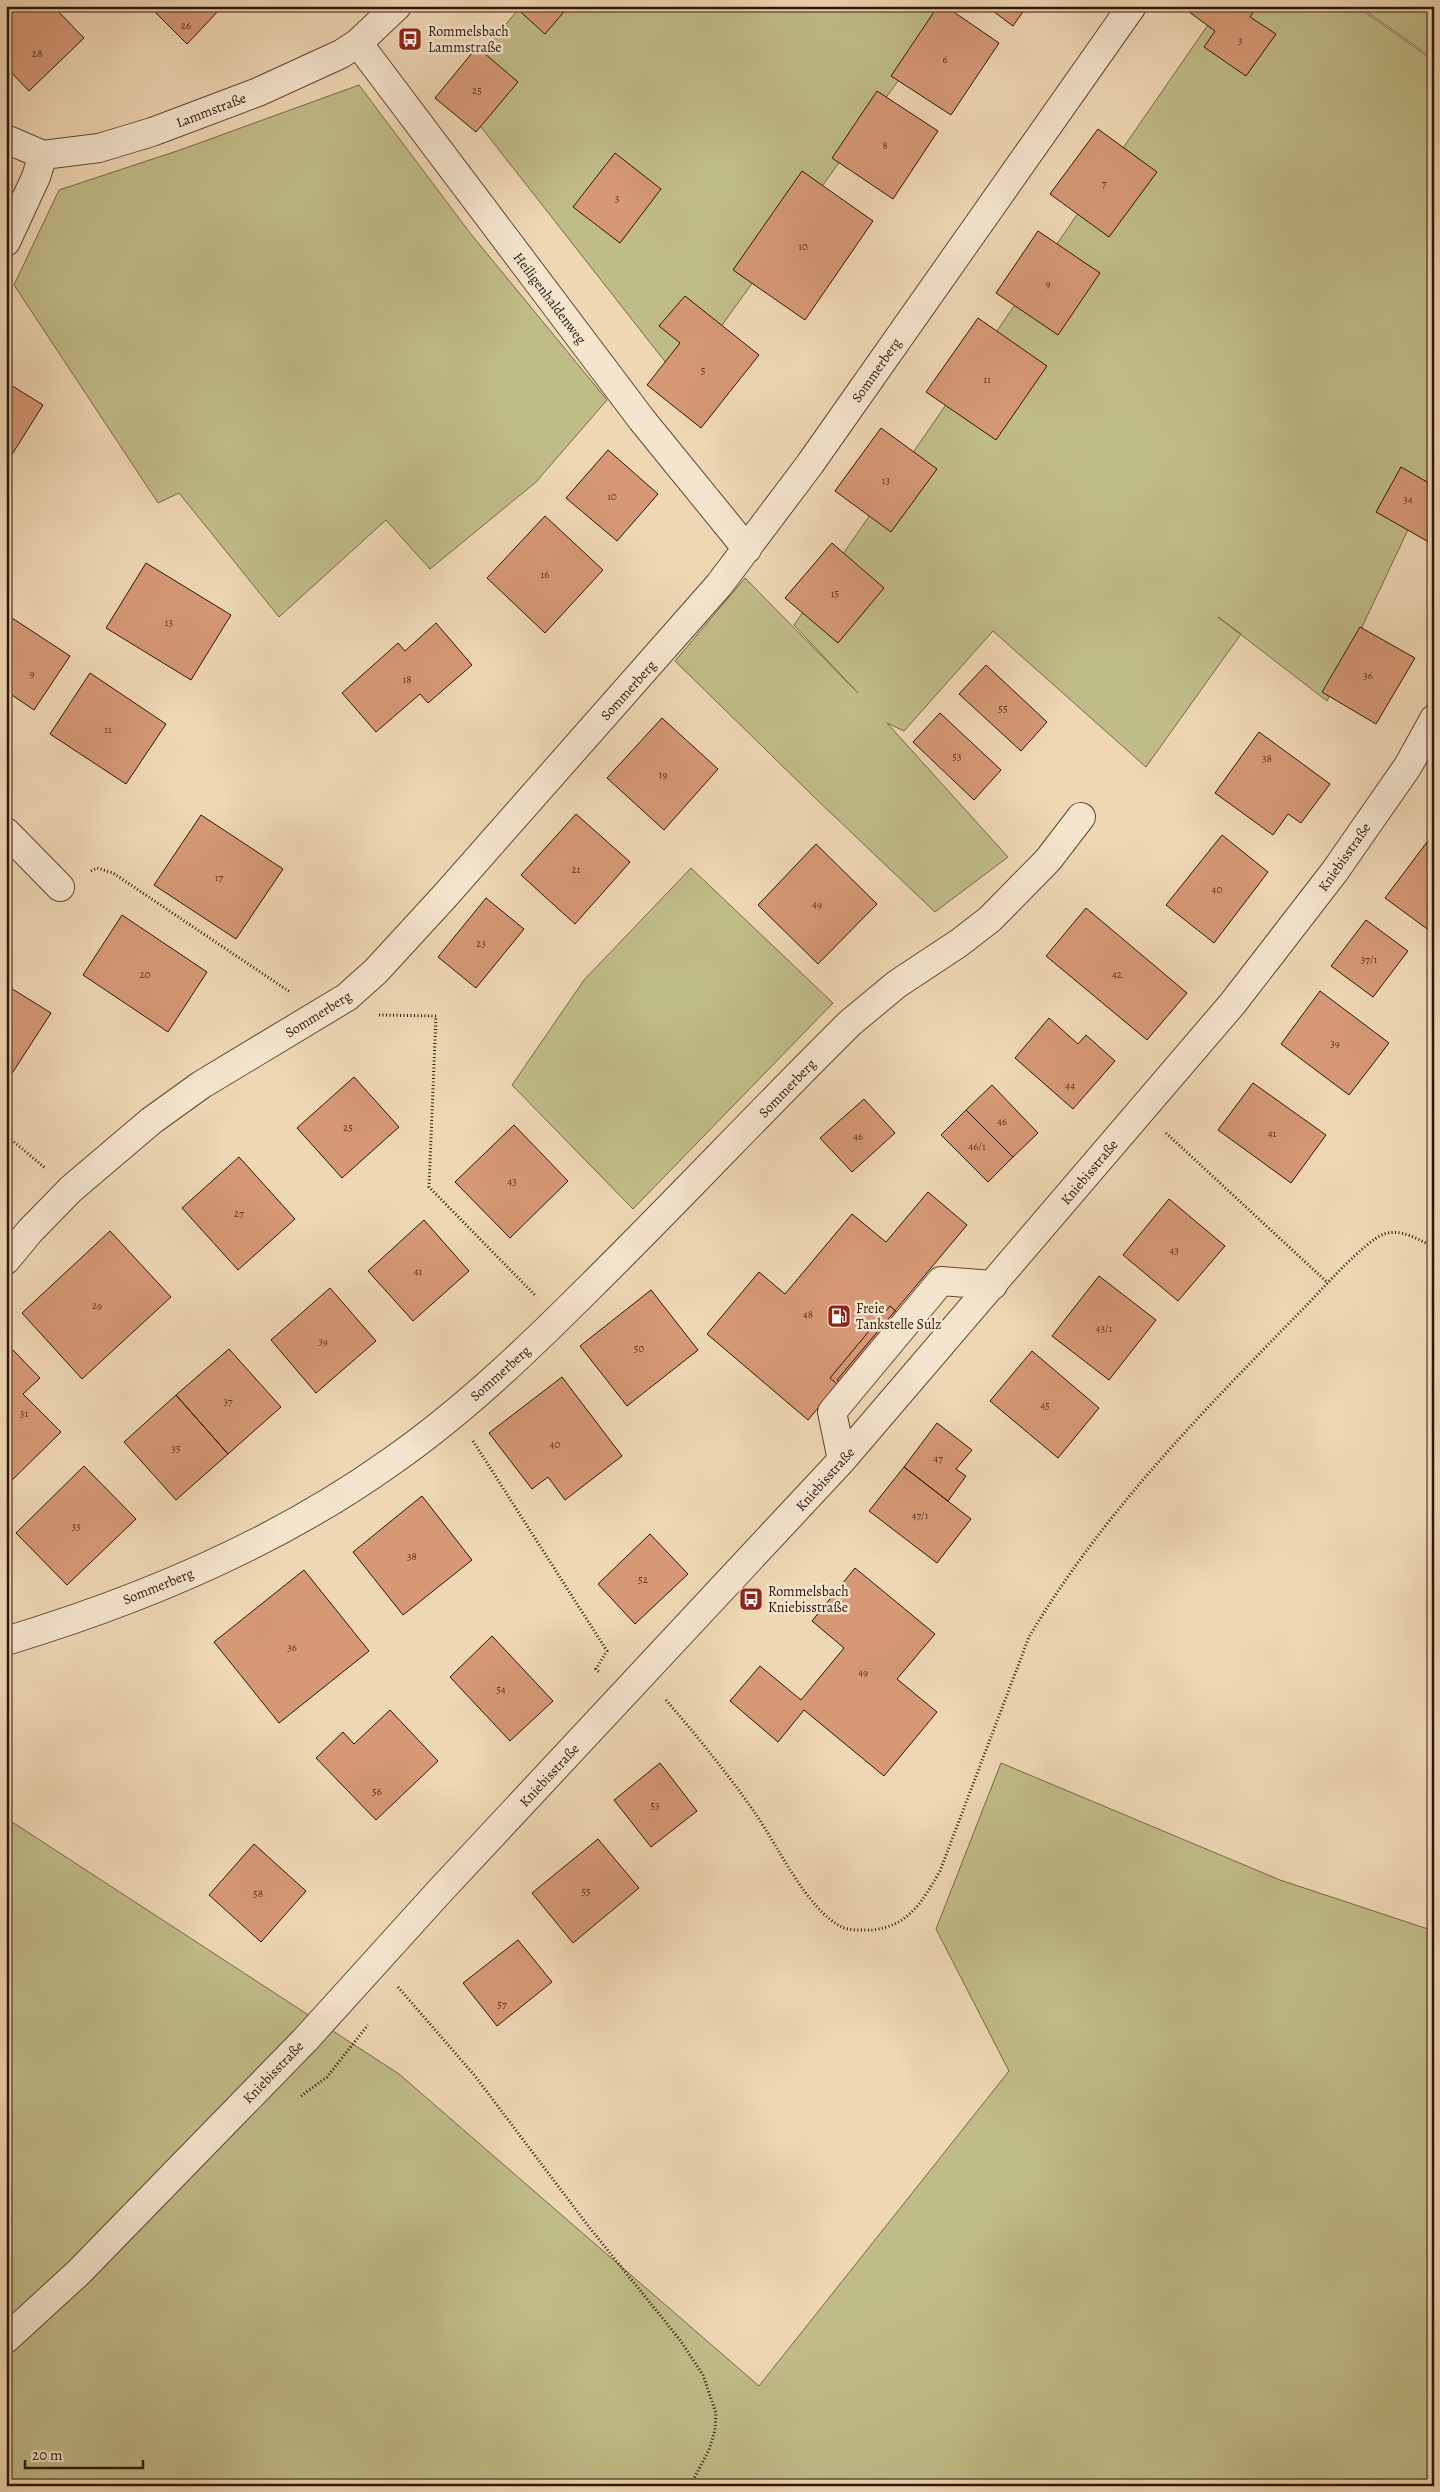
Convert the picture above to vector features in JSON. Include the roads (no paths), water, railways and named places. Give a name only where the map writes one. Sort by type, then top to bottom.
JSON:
[{"type":"street","name":"Lammstraße","points":[[6,139],[43,154],[99,148],[194,117],[312,68],[358,43],[397,6]]},
{"type":"street","name":"Sommerberg","points":[[6,1260],[30,1231],[71,1189],[151,1121],[201,1085],[266,1045],[323,1014],[347,997],[376,971],[688,622],[747,548],[810,464],[1132,6]]},
{"type":"street","name":"Heiligenhaldenweg","points":[[358,43],[642,420],[747,548]]},
{"type":"street","points":[[6,242],[36,177],[43,154]]},
{"type":"street","name":"Kniebisstraße","points":[[6,2339],[79,2272],[159,2191],[375,1963],[842,1460],[1233,1003],[1335,871],[1408,766],[1434,719]]},
{"type":"street","name":"Sommerberg","points":[[6,1640],[91,1613],[188,1576],[287,1527],[391,1462],[455,1414],[558,1318],[850,1023],[897,984],[990,919],[1048,860],[1081,817]]},
{"type":"street","points":[[6,832],[60,887]]},
{"type":"street","points":[[842,1460],[832,1412],[941,1281],[993,1285]]},
{"type":"place","name":"Rommelsbach Lammstraße","points":[[410,39]]},
{"type":"place","name":"Freie Tankstelle Sulz","points":[[839,1316]]},
{"type":"place","name":"Rommelsbach Kniebisstraße","points":[[751,1599]]}]
